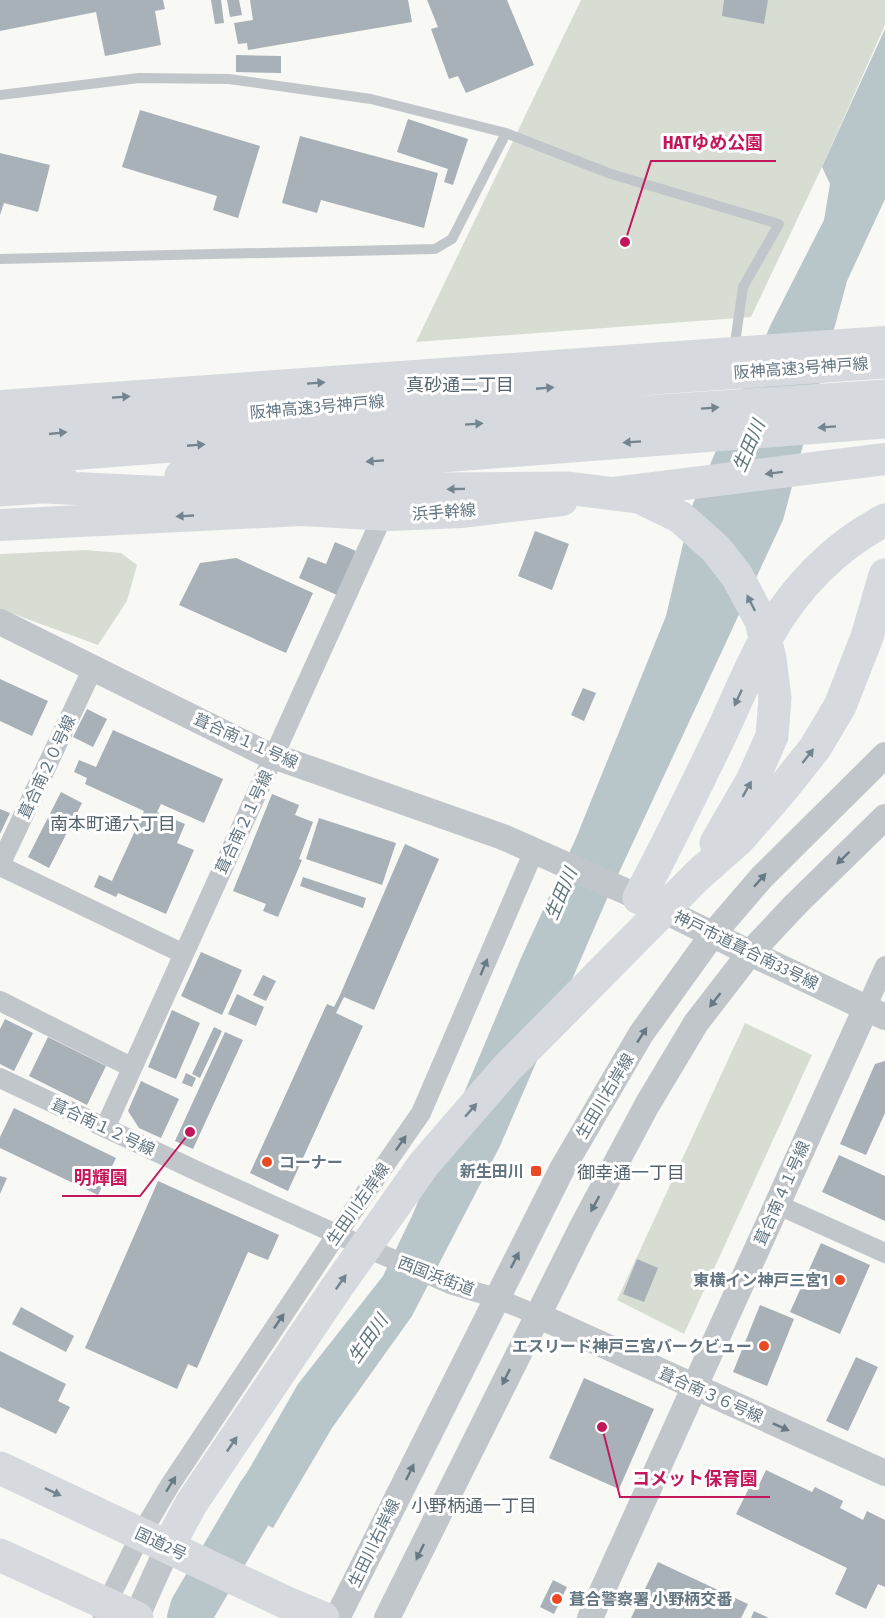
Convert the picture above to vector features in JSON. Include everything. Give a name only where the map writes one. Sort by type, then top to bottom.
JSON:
[{"type":"highway","name":"阪神高速3号神戸線","points":[[0,438],[654,378],[885,362]]},
{"type":"highway","points":[[0,459],[90,454],[350,432],[885,396]]},
{"type":"highway","points":[[0,490],[885,422]]},
{"type":"highway","points":[[45,487],[232,496],[344,496],[442,489],[566,488],[639,497],[680,517],[716,549],[737,576],[761,621],[770,659],[775,698],[772,736],[753,779],[697,876]]},
{"type":"highway","points":[[633,895],[686,806],[767,636],[797,592],[825,561],[885,520]]},
{"type":"highway","points":[[154,1541],[191,1503],[337,1287],[424,1164],[507,1068],[697,876],[739,838],[815,748],[840,706],[867,637],[885,575]]},
{"type":"highway","name":"国道2号","points":[[0,1468],[323,1618]]},
{"type":"highway","points":[[0,1555],[103,1611],[136,1618]]},
{"type":"main road","points":[[0,406],[885,342]]},
{"type":"main road","name":"浜手幹線","points":[[0,525],[302,510],[383,515],[461,512],[885,459]]},
{"type":"street","name":"葺合南２１号線","points":[[105,1128],[383,515]]},
{"type":"street","name":"葺合南１１号線","points":[[0,622],[275,757],[503,837],[633,895]]},
{"type":"street","name":"葺合南２０号線","points":[[0,865],[93,669]]},
{"type":"street","name":"生田川右岸線","points":[[337,1618],[562,1168],[641,1034],[713,934],[762,877],[885,755]]},
{"type":"street","points":[[387,1618],[537,1315],[647,1105],[696,1023],[750,953],[796,904],[885,817]]},
{"type":"street","name":"生田川左岸線","points":[[103,1611],[154,1541],[170,1485],[421,1113],[539,853]]},
{"type":"street","points":[[0,865],[184,954]]},
{"type":"street","name":"神戸市道葺合南33号線","points":[[633,895],[876,1012]]},
{"type":"street","name":"葺合南４１号線","points":[[590,1618],[696,1388],[776,1204],[876,1012],[885,966]]},
{"type":"street","points":[[0,1001],[131,1067]]},
{"type":"street","name":"葺合南１２号線","points":[[0,1078],[338,1234]]},
{"type":"street","points":[[776,1204],[885,1252]]},
{"type":"street","name":"西国浜街道","points":[[338,1234],[453,1285],[496,1298],[537,1315]]},
{"type":"street","name":"葺合南３６号線","points":[[537,1315],[885,1473]]},
{"type":"street","points":[[136,1618],[154,1541]]},
{"type":"lane","points":[[0,94],[139,78],[229,79],[371,99],[506,133],[611,174],[779,224],[743,287],[737,353]]},
{"type":"lane","points":[[0,259],[435,249],[452,239],[506,133]]},
{"type":"shaded area","points":[[581,0],[885,0],[885,25],[822,167],[751,317],[416,342]]},
{"type":"shaded area","points":[[85,550],[121,553],[137,565],[127,601],[98,645],[0,609],[0,554]]},
{"type":"shaded area","points":[[745,1023],[812,1055],[684,1334],[617,1300]]},
{"type":"water","points":[[885,29],[885,199],[847,281],[783,520],[609,894],[500,1146],[412,1316],[332,1428],[273,1528],[229,1504],[298,1384],[383,1276],[412,1216],[521,958],[576,838],[666,616],[692,506],[771,324],[824,220],[830,184],[822,167]]},
{"type":"building","points":[[0,0],[163,0],[165,9],[155,11],[161,45],[105,56],[96,12],[0,31]]},
{"type":"building","points":[[211,0],[221,0],[224,23],[215,24]]},
{"type":"building","points":[[227,0],[239,0],[242,15],[230,17]]},
{"type":"building","points":[[250,0],[408,0],[412,22],[248,50],[247,43],[238,44],[234,23],[253,20]]},
{"type":"building","points":[[427,0],[507,0],[534,65],[466,93],[458,76],[449,79],[431,29],[438,27]]},
{"type":"building","points":[[724,0],[768,0],[764,24],[722,16]]},
{"type":"building","points":[[236,55],[281,56],[281,73],[236,72]]},
{"type":"building","points":[[140,110],[260,146],[238,218],[213,210],[217,196],[122,167]]},
{"type":"building","points":[[408,119],[468,139],[453,185],[444,182],[448,169],[397,152]]},
{"type":"building","points":[[300,136],[438,173],[424,228],[321,200],[317,213],[282,203]]},
{"type":"building","points":[[0,153],[50,165],[38,212],[4,203],[0,215]]},
{"type":"building","points":[[535,531],[569,544],[552,590],[518,576]]},
{"type":"building","points":[[335,542],[356,551],[337,595],[299,578],[308,557],[326,564]]},
{"type":"building","points":[[236,558],[313,593],[286,653],[179,605],[200,563]]},
{"type":"building","points":[[0,679],[48,701],[32,736],[0,721]]},
{"type":"building","points":[[583,688],[596,693],[584,721],[571,715]]},
{"type":"building","points":[[87,709],[107,719],[93,747],[73,737]]},
{"type":"building","points":[[113,730],[223,779],[204,823],[161,804],[157,812],[185,824],[177,843],[194,850],[166,914],[118,893],[116,897],[94,887],[99,875],[112,881],[144,811],[85,784],[87,778],[74,772],[79,760],[96,767]]},
{"type":"building","points":[[61,792],[82,803],[49,868],[28,857]]},
{"type":"building","points":[[272,794],[299,805],[295,815],[313,822],[299,859],[302,860],[278,917],[263,911],[266,904],[233,891]]},
{"type":"building","points":[[0,809],[10,813],[0,834]]},
{"type":"building","points":[[319,818],[396,843],[382,885],[306,859]]},
{"type":"building","points":[[405,844],[439,859],[374,1010],[344,997],[336,1013],[363,1026],[288,1191],[250,1173],[327,1004],[334,1007],[340,995]]},
{"type":"building","points":[[303,877],[366,898],[363,908],[300,886]]},
{"type":"building","points":[[201,952],[242,970],[222,1015],[181,996]]},
{"type":"building","points":[[263,975],[276,981],[266,1001],[253,995]]},
{"type":"building","points":[[237,994],[264,1007],[256,1026],[228,1014]]},
{"type":"building","points":[[172,1010],[200,1023],[176,1079],[148,1067]]},
{"type":"building","points":[[5,1019],[33,1033],[14,1071],[0,1064],[0,1029]]},
{"type":"building","points":[[214,1027],[222,1031],[200,1078],[192,1074]]},
{"type":"building","points":[[225,1032],[243,1040],[193,1149],[175,1141]]},
{"type":"building","points":[[48,1037],[106,1066],[87,1105],[29,1076]]},
{"type":"building","points":[[885,1061],[885,1113],[866,1155],[840,1144],[875,1064]]},
{"type":"building","points":[[186,1073],[196,1078],[192,1087],[182,1083]]},
{"type":"building","points":[[141,1081],[179,1099],[161,1138],[139,1128],[128,1111]]},
{"type":"building","points":[[14,1108],[116,1158],[98,1195],[0,1148],[0,1137]]},
{"type":"building","points":[[839,1155],[885,1176],[885,1221],[822,1192]]},
{"type":"building","points":[[0,1176],[7,1178],[0,1194]]},
{"type":"building","points":[[158,1181],[279,1235],[268,1260],[248,1252],[197,1368],[188,1364],[177,1389],[85,1348]]},
{"type":"building","points":[[821,1243],[870,1265],[840,1334],[790,1312]]},
{"type":"building","points":[[637,1259],[658,1268],[644,1302],[623,1294]]},
{"type":"building","name":"エスリード神戸三宮バークビュー","points":[[760,1305],[794,1319],[767,1386],[733,1372]]},
{"type":"building","points":[[21,1307],[74,1336],[66,1352],[12,1324]]},
{"type":"building","points":[[0,1351],[66,1384],[58,1401],[70,1407],[56,1434],[0,1407]]},
{"type":"building","points":[[856,1357],[878,1367],[848,1431],[826,1421]]},
{"type":"building","points":[[584,1378],[654,1409],[619,1489],[549,1458]]},
{"type":"building","points":[[766,1470],[812,1492],[815,1487],[843,1501],[840,1508],[863,1520],[867,1511],[885,1520],[885,1587],[878,1584],[866,1609],[835,1594],[847,1568],[736,1514],[750,1486],[757,1489]]},
{"type":"building","points":[[658,1562],[748,1604],[741,1618],[631,1618]]},
{"type":"building","points":[[553,1580],[567,1587],[554,1614],[540,1607]]},
{"type":"building","points":[[754,1611],[769,1618],[751,1618]]},
{"type":"waterway","name":"生田川","points":[[190,1618],[193,1608],[260,1494],[283,1462]]},
{"type":"place","name":"HATゆめ公園","points":[[625,242]]},
{"type":"place","name":"明輝園","points":[[190,1132]]},
{"type":"place","name":"コーナー","points":[[267,1162]]},
{"type":"place","name":"新生田川","points":[[536,1171]]},
{"type":"place","name":"東横イン神戸三宮1","points":[[840,1280]]},
{"type":"place","name":"エスリード神戸三宮バークビュー","points":[[764,1346]]},
{"type":"place","name":"コメット保育園","points":[[602,1427]]},
{"type":"place","name":"葺合警察署 小野柄交番","points":[[557,1599]]},
{"type":"district","name":"真砂通二丁目","points":[[460,385]]},
{"type":"district","name":"南本町通六丁目","points":[[113,824]]},
{"type":"district","name":"御幸通一丁目","points":[[631,1173]]},
{"type":"district","name":"小野柄通一丁目","points":[[474,1506]]}]
